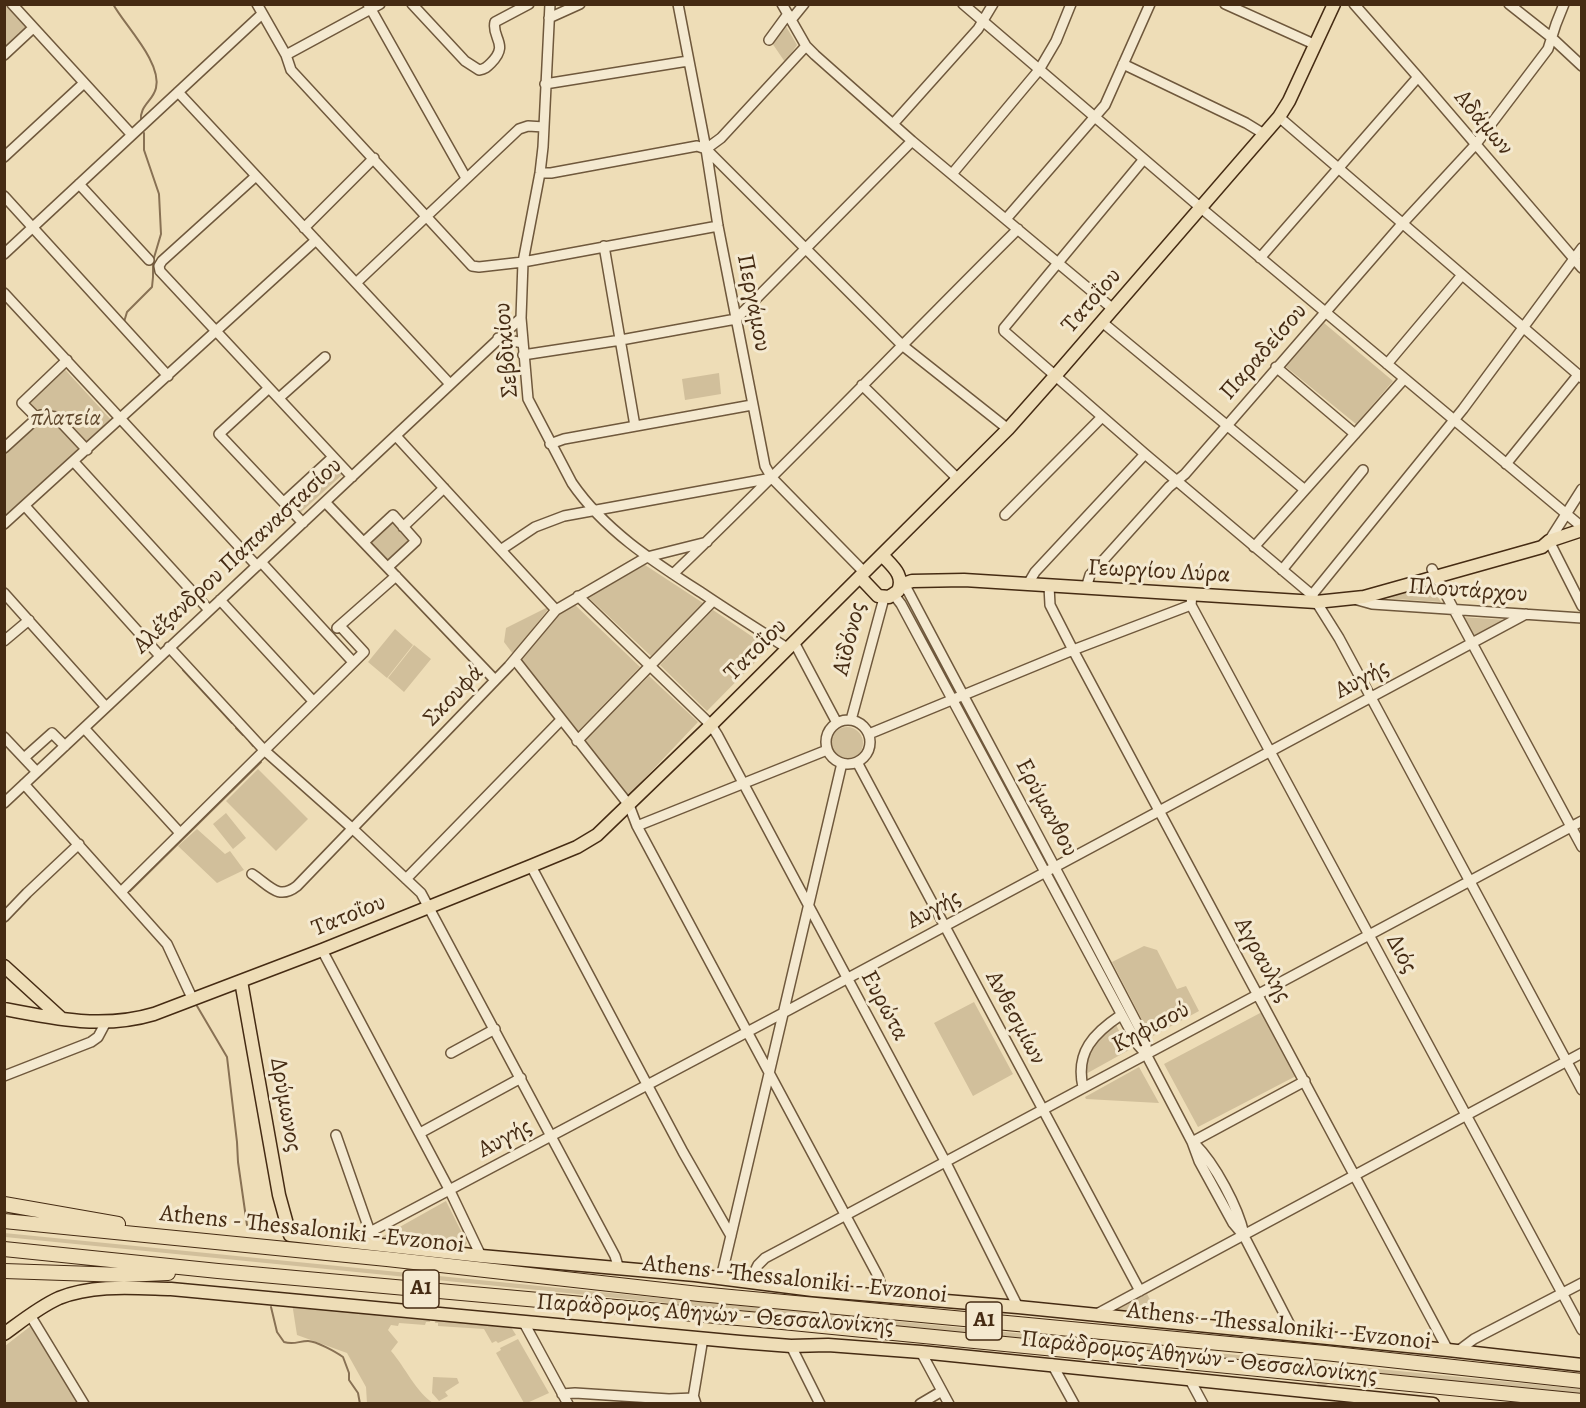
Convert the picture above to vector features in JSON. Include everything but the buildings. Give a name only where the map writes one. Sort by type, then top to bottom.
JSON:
[{"type":"highway","points":[[4,1204],[195,1240]]},
{"type":"highway","name":"Athens - Thessaloniki - Evzonoi","points":[[4,1221],[387,1259],[699,1294],[1313,1352],[1581,1381]]},
{"type":"highway","name":"Athens - Thessaloniki - Evzonoi","points":[[4,1249],[1581,1401]]},
{"type":"highway","points":[[4,1271],[124,1275],[219,1271]]},
{"type":"main road","name":"Τατοΐου","points":[[4,1009],[62,1020],[106,1022],[143,1018],[322,950],[531,866],[589,840],[629,806],[1008,429],[1279,117],[1289,101],[1334,4]]},
{"type":"main road","name":"Γεωργίου Λύρα","points":[[893,592],[912,581],[964,580],[1086,588],[1191,600],[1352,598],[1365,589],[1434,573],[1539,539],[1549,541],[1581,528]]},
{"type":"main road","name":"Ερύμανθου","points":[[882,555],[901,578],[893,592]]},
{"type":"main road","name":"Γεωργίου Λύρα","points":[[897,571],[948,575],[964,580]]},
{"type":"main road","name":"Αϊδόνος","points":[[862,574],[873,591],[893,592]]},
{"type":"main road","points":[[4,966],[62,1020]]},
{"type":"main road","name":"Δρύμωνος","points":[[242,981],[279,1195],[290,1235],[370,1238]]},
{"type":"main road","points":[[370,1238],[481,1256],[721,1278],[813,1290],[1018,1307],[1453,1350],[1581,1365]]},
{"type":"main road","name":"Παράδρομος Αθηνών - Θεσσαλονίκης","points":[[4,1334],[30,1315],[58,1299],[75,1293],[124,1287],[285,1298],[791,1346],[828,1345],[921,1352],[1433,1404]]},
{"type":"street","points":[[12,4],[132,135]]},
{"type":"street","points":[[257,4],[286,56],[291,70],[472,266],[523,262],[718,226]]},
{"type":"street","points":[[412,4],[465,61],[479,70],[484,70],[498,51],[500,44],[494,29],[495,22],[529,4]]},
{"type":"street","name":"Σεβδικίου","points":[[550,4],[540,173],[523,262],[521,318],[528,399],[572,483],[593,510],[621,537],[713,601],[791,645]]},
{"type":"street","points":[[549,18],[580,4]]},
{"type":"street","name":"Περγάμου","points":[[678,4],[765,466],[772,478],[862,574]]},
{"type":"street","points":[[782,4],[806,46],[912,141],[1113,309]]},
{"type":"street","points":[[769,40],[804,4]]},
{"type":"street","points":[[963,4],[1581,528]]},
{"type":"street","points":[[893,124],[983,22],[993,4]]},
{"type":"street","points":[[952,174],[1040,70],[1056,41],[1071,4]]},
{"type":"street","points":[[1006,219],[1105,105],[1150,4]]},
{"type":"street","points":[[1225,4],[1316,45]]},
{"type":"street","name":"Αδάμων","points":[[1354,4],[1581,268]]},
{"type":"street","points":[[1509,4],[1552,38],[1581,66]]},
{"type":"street","name":"Παραδείσου","points":[[1086,588],[1090,575],[1169,487],[1185,474],[1324,312],[1476,144],[1544,55],[1564,4]]},
{"type":"street","points":[[286,56],[373,6],[466,178]]},
{"type":"street","points":[[4,254],[262,14]]},
{"type":"street","points":[[4,55],[33,28]]},
{"type":"street","points":[[706,149],[721,138],[806,46]]},
{"type":"street","points":[[545,84],[688,61]]},
{"type":"street","points":[[1123,64],[1246,123],[1264,134]]},
{"type":"street","points":[[1260,258],[1418,77]]},
{"type":"street","points":[[4,157],[84,83]]},
{"type":"street","points":[[178,92],[450,384]]},
{"type":"street","points":[[1279,117],[1580,376],[1506,464]]},
{"type":"street","points":[[356,283],[519,129],[528,126],[544,127]]},
{"type":"street","points":[[523,355],[736,319],[912,141]]},
{"type":"street","points":[[540,173],[551,173],[698,146],[706,149],[902,345],[1008,429]]},
{"type":"street","points":[[304,228],[374,158]]},
{"type":"street","points":[[1144,159],[1004,328],[1004,331],[1314,599],[1339,638],[1581,1090]]},
{"type":"street","points":[[256,176],[159,266],[163,274],[216,332],[352,477]]},
{"type":"street","points":[[80,184],[149,260]]},
{"type":"street","points":[[4,196],[168,376]]},
{"type":"street","points":[[672,574],[772,478],[1018,229]]},
{"type":"street","points":[[4,524],[316,240]]},
{"type":"street","points":[[604,246],[635,426]]},
{"type":"street","points":[[1314,599],[1454,420],[1581,248]]},
{"type":"street","points":[[1387,364],[1462,275]]},
{"type":"street","points":[[4,293],[353,662]]},
{"type":"street","name":"Αλέξανδρου Παπαναστασίου","points":[[4,803],[521,318]]},
{"type":"street","points":[[1102,321],[1305,490]]},
{"type":"street","points":[[498,338],[523,343]]},
{"type":"street","points":[[279,398],[325,357]]},
{"type":"street","points":[[37,418],[22,403],[67,360]]},
{"type":"street","points":[[1276,368],[1355,434]]},
{"type":"street","points":[[1254,547],[1404,379]]},
{"type":"street","points":[[862,385],[958,479]]},
{"type":"street","points":[[269,388],[219,434],[303,523]]},
{"type":"street","points":[[550,444],[564,439],[752,405]]},
{"type":"street","points":[[4,448],[40,415],[56,417],[87,450]]},
{"type":"street","points":[[1005,515],[1102,417]]},
{"type":"street","points":[[396,435],[556,610]]},
{"type":"street","points":[[1028,584],[1035,572],[1144,454]]},
{"type":"street","points":[[284,502],[333,457]]},
{"type":"street","points":[[74,462],[209,610]]},
{"type":"street","points":[[1282,570],[1363,470]]},
{"type":"street","points":[[502,549],[535,527],[564,516],[772,478]]},
{"type":"street","points":[[404,527],[444,488]]},
{"type":"street","points":[[1581,489],[1549,541],[1581,606]]},
{"type":"street","points":[[325,502],[495,680]]},
{"type":"street","points":[[25,506],[160,656]]},
{"type":"street","points":[[364,542],[393,515],[416,541],[388,567]]},
{"type":"street","name":"Σκουφά","points":[[252,874],[278,893],[289,893],[515,660],[556,610],[647,557],[707,542]]},
{"type":"street","points":[[1434,573],[1581,847]]},
{"type":"street","points":[[329,636],[396,576]]},
{"type":"street","name":"Αγραυλης","points":[[1049,586],[1050,605],[1158,811],[1453,1350]]},
{"type":"street","name":"Ερύμανθου","points":[[1146,1054],[1146,1041],[908,591],[893,592],[1137,1045],[1146,1054],[1192,1142],[1199,1161],[1233,1224],[1244,1236],[1291,1327]]},
{"type":"street","name":"Αϊδόνος","points":[[851,720],[893,592]]},
{"type":"street","points":[[4,593],[106,706]]},
{"type":"street","name":"Ευρώτα","points":[[578,596],[711,725],[945,1161],[1018,1307]]},
{"type":"street","name":"Πλουτάρχου","points":[[1352,598],[1372,604],[1581,618]]},
{"type":"street","points":[[220,600],[313,701]]},
{"type":"street","points":[[868,734],[1191,600]]},
{"type":"street","name":"Διός","points":[[1191,600],[1269,752],[1581,1330]]},
{"type":"street","points":[[577,741],[713,601]]},
{"type":"street","name":"Αυγής","points":[[370,1238],[551,1136],[783,1014],[1526,614]]},
{"type":"street","points":[[4,641],[29,620]]},
{"type":"street","points":[[122,892],[364,652],[340,626]]},
{"type":"street","points":[[791,645],[837,723]]},
{"type":"street","points":[[169,647],[264,750],[421,893],[521,1078],[620,1269]]},
{"type":"street","points":[[515,660],[629,806],[637,826],[746,1032],[878,1276],[884,1296]]},
{"type":"street","points":[[406,879],[561,720]]},
{"type":"street","points":[[851,720],[865,728],[870,742],[869,750],[857,762],[842,764],[827,750],[827,735],[837,723],[851,720]]},
{"type":"street","points":[[84,728],[180,833]]},
{"type":"street","points":[[24,758],[52,733],[65,746]]},
{"type":"street","points":[[4,737],[37,772]]},
{"type":"street","points":[[637,826],[827,750]]},
{"type":"street","name":"Ανθεσμίων","points":[[857,762],[1140,1291]]},
{"type":"street","points":[[721,1278],[842,764]]},
{"type":"street","points":[[24,784],[122,892],[170,949],[193,1000]]},
{"type":"street","name":"Κηφισού","points":[[750,1281],[765,1258],[1581,821]]},
{"type":"street","points":[[4,917],[79,844]]},
{"type":"street","points":[[531,866],[647,1085],[731,1236]]},
{"type":"street","points":[[322,950],[420,1133],[481,1256]]},
{"type":"street","points":[[1083,1087],[1080,1070],[1086,1048],[1101,1030],[1121,1014]]},
{"type":"street","points":[[4,1076],[91,1042],[98,1037],[106,1022]]},
{"type":"street","points":[[451,1053],[495,1029]]},
{"type":"street","points":[[1095,1315],[1581,1053]]},
{"type":"street","points":[[420,1133],[521,1078]]},
{"type":"street","points":[[1192,1142],[1305,1081]]},
{"type":"street","points":[[336,1135],[370,1238]]},
{"type":"street","points":[[1453,1350],[1581,1283]]},
{"type":"street","points":[[30,1315],[84,1404]]},
{"type":"street","points":[[523,1321],[568,1404]]},
{"type":"street","points":[[562,1394],[694,1402],[703,1338]]},
{"type":"street","points":[[791,1346],[820,1404]]},
{"type":"street","points":[[921,1352],[949,1404]]},
{"type":"street","points":[[1052,1364],[1074,1404]]},
{"type":"street","points":[[1189,1378],[1203,1404]]},
{"type":"street","points":[[920,1404],[942,1391]]},
{"type":"green space","points":[[4,5],[28,28],[5,50]]},
{"type":"green space","points":[[784,23],[797,45],[785,62],[772,43]]},
{"type":"green space","points":[[1324,323],[1393,381],[1356,424],[1286,367]]},
{"type":"green space","name":"πλατεία","points":[[59,363],[113,422],[5,520],[5,451],[34,424],[16,404]]},
{"type":"green space","points":[[719,373],[721,394],[685,400],[682,379]]},
{"type":"green space","points":[[332,461],[344,473],[299,514],[288,502]]},
{"type":"green space","points":[[393,518],[413,540],[389,563],[369,542]]},
{"type":"green space","points":[[645,565],[703,603],[651,656],[588,597]]},
{"type":"green space","points":[[1430,585],[1441,602],[1382,598]]},
{"type":"green space","points":[[574,604],[640,667],[576,733],[520,660],[558,613]]},
{"type":"green space","points":[[548,607],[513,654],[504,642],[506,628]]},
{"type":"green space","points":[[713,610],[769,648],[707,711],[660,665]]},
{"type":"green space","points":[[1461,617],[1508,620],[1473,642]]},
{"type":"green space","points":[[395,629],[413,645],[387,678],[368,662]]},
{"type":"green space","points":[[414,645],[431,659],[404,692],[388,678]]},
{"type":"green space","points":[[649,676],[698,722],[627,797],[584,742]]},
{"type":"green space","points":[[847,727],[858,732],[863,743],[858,754],[847,759],[836,754],[831,743],[836,732]]},
{"type":"green space","points":[[258,769],[308,819],[276,851],[226,801]]},
{"type":"green space","points":[[226,813],[246,838],[233,849],[213,824]]},
{"type":"green space","points":[[197,829],[225,854],[230,851],[244,870],[217,883],[178,846]]},
{"type":"green space","points":[[1144,946],[1157,950],[1177,989],[1186,986],[1199,1011],[1151,1037],[1112,962]]},
{"type":"green space","points":[[974,1002],[1013,1074],[973,1096],[934,1023]]},
{"type":"green space","points":[[1262,1012],[1296,1076],[1198,1127],[1164,1064]]},
{"type":"green space","points":[[1115,1023],[1129,1050],[1084,1075],[1087,1058],[1093,1045]]},
{"type":"green space","points":[[1139,1067],[1159,1103],[1086,1099],[1085,1097]]},
{"type":"green space","points":[[446,1201],[467,1243],[465,1246],[380,1238]]},
{"type":"green space","points":[[4,1233],[1581,1389],[1581,1394],[5,1237]]},
{"type":"green space","points":[[1147,1294],[1158,1314],[1117,1310]]},
{"type":"green space","points":[[292,1303],[431,1316],[430,1322],[426,1322],[425,1325],[399,1323],[398,1326],[391,1325],[388,1330],[398,1342],[391,1351],[416,1386],[433,1403],[367,1403],[366,1387],[347,1353],[297,1335]]},
{"type":"green space","points":[[436,1317],[509,1324],[516,1335],[498,1343],[496,1341],[492,1343],[484,1329],[438,1326],[438,1323],[435,1323]]},
{"type":"green space","points":[[32,1325],[80,1403],[5,1404],[5,1346]]},
{"type":"green space","points":[[518,1339],[549,1393],[527,1403],[524,1403],[496,1353],[501,1350],[500,1348]]},
{"type":"green space","points":[[433,1377],[457,1378],[459,1383],[445,1392],[448,1396],[439,1401],[432,1393]]},
{"type":"waterway","points":[[113,4],[154,67],[156,88],[142,111],[141,121]]},
{"type":"waterway","points":[[124,322],[127,312],[152,287],[153,261],[161,234],[159,194],[144,150],[144,133]]},
{"type":"waterway","points":[[183,670],[232,723]]},
{"type":"waterway","points":[[236,728],[243,735]]},
{"type":"waterway","points":[[249,741],[253,746]]},
{"type":"waterway","points":[[130,891],[261,762]]},
{"type":"waterway","points":[[197,1006],[227,1057],[247,1225]]},
{"type":"waterway","points":[[271,1307],[277,1332],[284,1342],[312,1341],[343,1357],[349,1380],[358,1393],[360,1404]]},
{"type":"tunnel","points":[[1294,1331],[1329,1396]]}]
